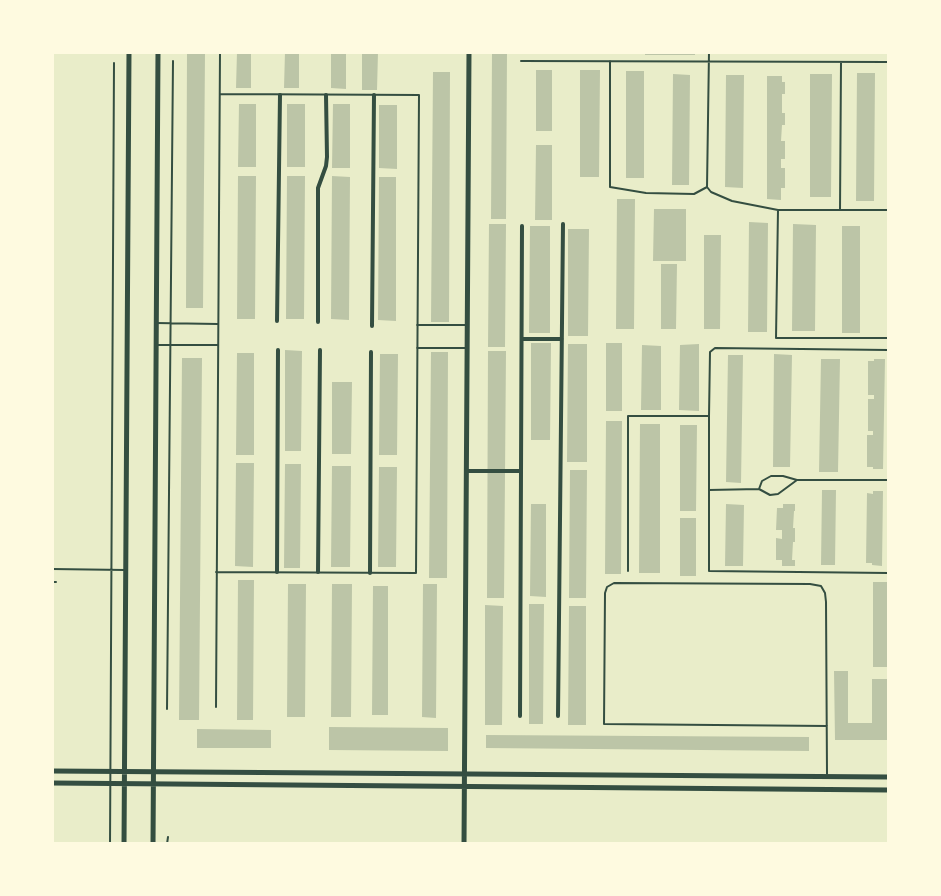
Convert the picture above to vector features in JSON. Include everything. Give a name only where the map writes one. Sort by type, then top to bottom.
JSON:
[{"type":"street","points":[[124,843],[129,52]]},
{"type":"street","points":[[153,843],[158,52]]},
{"type":"street","points":[[464,843],[469,52]]},
{"type":"street","points":[[277,321],[280,94]]},
{"type":"street","points":[[318,322],[318,188],[327,157],[326,95]]},
{"type":"street","points":[[372,326],[374,95]]},
{"type":"street","points":[[558,716],[563,224]]},
{"type":"street","points":[[520,716],[522,226]]},
{"type":"street","points":[[522,339],[562,339]]},
{"type":"street","points":[[277,572],[278,350]]},
{"type":"street","points":[[318,572],[320,350]]},
{"type":"street","points":[[370,573],[371,352]]},
{"type":"street","points":[[466,471],[521,471]]},
{"type":"street","points":[[52,771],[888,777]]},
{"type":"street","points":[[52,783],[888,790]]},
{"type":"lane","points":[[216,707],[220,52]]},
{"type":"lane","points":[[709,52],[707,187],[711,192],[732,201],[778,210],[888,210]]},
{"type":"lane","points":[[167,709],[173,61]]},
{"type":"lane","points":[[521,61],[888,62]]},
{"type":"lane","points":[[610,61],[610,187],[646,193],[694,194],[707,187]]},
{"type":"lane","points":[[840,210],[841,62]]},
{"type":"lane","points":[[110,843],[114,63]]},
{"type":"lane","points":[[216,572],[416,573],[419,95],[220,94]]},
{"type":"lane","points":[[778,210],[776,338],[888,338]]},
{"type":"lane","points":[[156,323],[218,324]]},
{"type":"lane","points":[[417,325],[467,325]]},
{"type":"lane","points":[[156,345],[218,345]]},
{"type":"lane","points":[[417,348],[467,348]]},
{"type":"lane","points":[[888,350],[715,348],[710,352],[709,416],[709,571],[888,573]]},
{"type":"lane","points":[[628,571],[628,416],[709,416]]},
{"type":"lane","points":[[759,489],[762,481],[771,476],[783,476],[797,480],[888,480]]},
{"type":"lane","points":[[709,490],[759,489],[770,495],[778,494],[797,480]]},
{"type":"lane","points":[[52,569],[125,570]]},
{"type":"lane","points":[[827,726],[604,724],[605,593],[607,587],[615,583],[821,586],[825,592],[826,602],[827,726],[827,777]]},
{"type":"lane","points":[[167,843],[168,837]]},
{"type":"building","points":[[187,52],[205,52],[203,308],[186,308]]},
{"type":"building","points":[[237,52],[251,52],[251,88],[236,88]]},
{"type":"building","points":[[285,52],[299,52],[299,88],[284,88]]},
{"type":"building","points":[[331,52],[346,52],[346,89],[331,88]]},
{"type":"building","points":[[362,52],[378,52],[377,90],[362,90]]},
{"type":"building","points":[[492,52],[507,52],[506,219],[491,219]]},
{"type":"building","points":[[645,52],[695,52],[695,55],[645,55]]},
{"type":"building","points":[[536,70],[552,70],[552,131],[536,131]]},
{"type":"building","points":[[580,70],[600,70],[599,177],[580,177]]},
{"type":"building","points":[[626,71],[644,71],[644,178],[626,178]]},
{"type":"building","points":[[433,72],[450,72],[449,322],[431,322]]},
{"type":"building","points":[[857,73],[875,73],[874,201],[856,201]]},
{"type":"building","points":[[673,74],[690,75],[689,185],[672,185]]},
{"type":"building","points":[[810,74],[832,74],[831,197],[810,197]]},
{"type":"building","points":[[726,75],[744,75],[743,188],[725,187]]},
{"type":"building","points":[[767,76],[782,76],[782,82],[785,82],[785,94],[782,94],[782,113],[785,113],[785,125],[782,125],[781,141],[785,141],[785,159],[781,159],[781,168],[785,168],[785,188],[781,188],[781,200],[767,199]]},
{"type":"building","points":[[239,104],[256,104],[256,167],[238,167]]},
{"type":"building","points":[[287,104],[305,104],[305,167],[287,167]]},
{"type":"building","points":[[333,104],[350,104],[350,168],[332,168]]},
{"type":"building","points":[[379,105],[397,105],[397,169],[379,168]]},
{"type":"building","points":[[536,145],[552,145],[552,220],[535,220]]},
{"type":"building","points":[[238,176],[256,176],[255,319],[237,319]]},
{"type":"building","points":[[287,176],[305,176],[304,319],[286,319]]},
{"type":"building","points":[[332,176],[350,177],[349,320],[331,319]]},
{"type":"building","points":[[379,177],[396,177],[396,321],[378,320]]},
{"type":"building","points":[[617,199],[635,199],[634,329],[616,329]]},
{"type":"building","points":[[654,209],[686,209],[686,261],[653,261]]},
{"type":"building","points":[[749,222],[768,223],[767,332],[748,332]]},
{"type":"building","points":[[489,224],[506,224],[505,347],[488,347]]},
{"type":"building","points":[[793,224],[816,225],[815,331],[792,331]]},
{"type":"building","points":[[530,226],[550,226],[550,333],[529,333]]},
{"type":"building","points":[[842,226],[860,226],[860,333],[842,333]]},
{"type":"building","points":[[568,229],[589,229],[588,336],[568,336]]},
{"type":"building","points":[[704,235],[721,235],[720,329],[704,329]]},
{"type":"building","points":[[661,264],[677,264],[676,329],[661,329]]},
{"type":"building","points":[[531,343],[551,343],[550,440],[531,440]]},
{"type":"building","points":[[606,343],[622,343],[622,411],[606,411]]},
{"type":"building","points":[[568,344],[587,344],[587,462],[567,462]]},
{"type":"building","points":[[699,344],[699,411],[679,410],[680,345]]},
{"type":"building","points":[[642,345],[661,346],[661,410],[641,410]]},
{"type":"building","points":[[285,350],[302,351],[301,451],[285,451]]},
{"type":"building","points":[[488,351],[506,351],[504,598],[487,598]]},
{"type":"building","points":[[431,352],[448,352],[447,578],[429,578]]},
{"type":"building","points":[[237,353],[254,353],[254,455],[236,455]]},
{"type":"building","points":[[380,354],[398,354],[397,455],[379,455]]},
{"type":"building","points":[[774,354],[792,355],[790,467],[773,467]]},
{"type":"building","points":[[728,355],[743,355],[741,483],[726,482]]},
{"type":"building","points":[[182,358],[202,358],[199,720],[179,720]]},
{"type":"building","points":[[821,359],[840,359],[838,472],[819,472]]},
{"type":"building","points":[[874,359],[885,359],[883,469],[867,467],[867,435],[873,435],[873,431],[868,431],[868,399],[874,399],[874,395],[868,395],[868,361],[874,361]]},
{"type":"building","points":[[332,382],[352,382],[351,454],[332,454]]},
{"type":"building","points":[[606,421],[622,421],[621,574],[605,574]]},
{"type":"building","points":[[640,424],[660,424],[660,573],[639,573]]},
{"type":"building","points":[[680,425],[697,425],[696,511],[680,511]]},
{"type":"building","points":[[236,463],[254,463],[253,567],[235,566]]},
{"type":"building","points":[[285,464],[301,464],[300,568],[284,568]]},
{"type":"building","points":[[332,466],[351,466],[350,567],[331,567]]},
{"type":"building","points":[[379,467],[397,467],[396,567],[378,567]]},
{"type":"building","points":[[570,470],[587,470],[586,598],[569,598]]},
{"type":"building","points":[[822,490],[836,490],[835,565],[821,565]]},
{"type":"building","points":[[873,491],[883,491],[882,566],[866,563],[867,493],[873,494]]},
{"type":"building","points":[[531,504],[546,504],[546,597],[530,596]]},
{"type":"building","points":[[726,504],[744,505],[743,566],[725,566]]},
{"type":"building","points":[[783,504],[795,504],[793,528],[795,528],[795,542],[793,542],[792,560],[795,560],[795,566],[782,566],[782,560],[776,560],[776,538],[782,539],[782,530],[776,530],[777,508],[783,508]]},
{"type":"building","points":[[680,518],[696,518],[696,576],[680,576]]},
{"type":"building","points":[[238,580],[254,580],[253,720],[237,720]]},
{"type":"building","points":[[873,582],[888,582],[888,667],[873,667]]},
{"type":"building","points":[[288,584],[306,584],[305,717],[287,717]]},
{"type":"building","points":[[332,584],[352,584],[351,717],[331,717]]},
{"type":"building","points":[[423,584],[437,584],[436,718],[422,717]]},
{"type":"building","points":[[373,586],[388,586],[388,715],[372,715]]},
{"type":"building","points":[[529,604],[544,604],[543,724],[529,724]]},
{"type":"building","points":[[485,605],[503,606],[502,725],[485,725]]},
{"type":"building","points":[[569,606],[586,606],[586,725],[568,725]]},
{"type":"building","points":[[834,671],[848,671],[848,723],[872,723],[872,679],[888,679],[888,740],[835,740]]},
{"type":"building","points":[[329,727],[448,728],[448,751],[329,750]]},
{"type":"building","points":[[197,729],[271,730],[271,748],[197,748]]},
{"type":"building","points":[[486,735],[809,737],[809,751],[486,748]]}]
